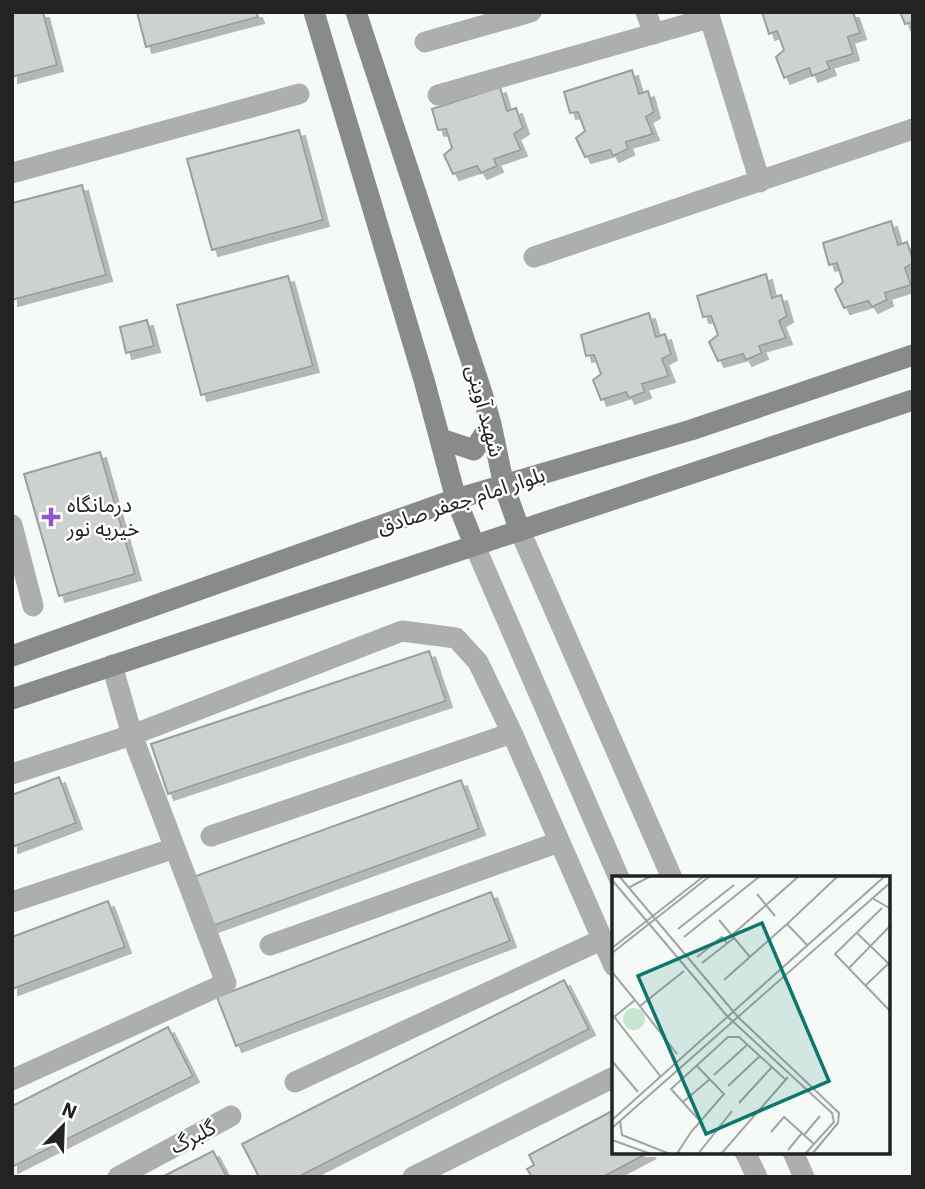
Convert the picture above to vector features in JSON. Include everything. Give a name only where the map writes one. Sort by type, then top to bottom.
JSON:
[{"type":"street","points":[[314,12],[456,499],[619,876]]},
{"type":"street","name":"شهید آوینی","points":[[356,12],[491,424],[504,486],[520,531],[672,876]]},
{"type":"street","points":[[425,42],[531,12]]},
{"type":"street","points":[[646,12],[654,34]]},
{"type":"street","points":[[438,95],[654,34],[709,15],[760,182]]},
{"type":"street","points":[[12,173],[299,94]]},
{"type":"street","points":[[534,257],[913,129]]},
{"type":"street","name":"بلوار امام جعفر صادق","points":[[12,656],[456,499],[691,430],[913,355]]},
{"type":"street","points":[[12,699],[913,400]]},
{"type":"street","points":[[440,439],[474,450],[491,424]]},
{"type":"street","points":[[12,525],[33,606]]},
{"type":"street","points":[[12,774],[132,735],[402,631],[456,638],[478,662],[612,962]]},
{"type":"street","points":[[12,1080],[226,983],[132,735],[112,665]]},
{"type":"street","points":[[211,836],[512,733]]},
{"type":"street","points":[[270,945],[559,842]]},
{"type":"street","points":[[12,902],[175,848]]},
{"type":"street","points":[[295,1082],[601,940]]},
{"type":"street","points":[[413,1177],[612,1078]]},
{"type":"street","name":"گلبرگ","points":[[118,1177],[230,1116]]},
{"type":"street","points":[[746,1154],[757,1177]]},
{"type":"street","points":[[794,1154],[804,1177]]},
{"type":"building","points":[[12,12],[43,12],[57,65],[12,77]]},
{"type":"building","points":[[137,12],[256,12],[258,17],[146,47]]},
{"type":"building","points":[[762,12],[853,12],[860,33],[848,37],[853,54],[827,62],[830,69],[812,76],[809,68],[784,78],[776,57],[784,50],[777,31],[769,34]]},
{"type":"building","points":[[900,12],[913,12],[913,22],[905,24]]},
{"type":"building","points":[[632,70],[639,94],[648,91],[654,112],[646,117],[653,134],[626,142],[628,149],[613,156],[610,150],[585,157],[576,138],[585,131],[578,112],[570,113],[564,92]]},
{"type":"building","points":[[500,87],[507,111],[516,108],[523,128],[514,134],[521,150],[494,159],[497,166],[481,173],[477,166],[453,174],[444,155],[452,148],[446,129],[438,130],[432,109]]},
{"type":"building","points":[[299,130],[323,220],[212,250],[187,159]]},
{"type":"building","points":[[82,185],[106,275],[12,300],[12,203]]},
{"type":"building","points":[[891,221],[898,245],[907,242],[913,260],[913,263],[905,268],[911,285],[885,293],[887,300],[872,307],[868,301],[844,308],[835,289],[843,282],[837,263],[829,265],[823,243]]},
{"type":"building","points":[[766,274],[772,298],[781,295],[787,316],[779,321],[786,338],[759,346],[762,353],[746,360],[743,354],[718,361],[709,342],[718,335],[711,316],[703,317],[697,296]]},
{"type":"building","points":[[288,276],[313,366],[201,395],[177,305]]},
{"type":"building","points":[[649,313],[656,337],[665,334],[671,354],[662,359],[669,376],[642,384],[645,392],[629,398],[626,392],[601,400],[593,380],[601,374],[594,355],[586,356],[581,335]]},
{"type":"building","points":[[147,320],[154,346],[126,353],[120,327]]},
{"type":"building","points":[[100,452],[135,574],[59,596],[24,474]]},
{"type":"building","points":[[429,651],[446,701],[168,794],[151,744]]},
{"type":"building","points":[[59,777],[76,823],[12,847],[12,795]]},
{"type":"building","points":[[461,780],[479,829],[204,929],[185,880]]},
{"type":"building","points":[[491,892],[510,941],[236,1046],[217,997]]},
{"type":"building","points":[[108,901],[125,947],[12,989],[12,937]]},
{"type":"building","points":[[564,980],[589,1029],[298,1177],[259,1177],[242,1144]]},
{"type":"building","points":[[168,1027],[193,1076],[12,1167],[12,1106]]},
{"type":"building","points":[[612,1111],[612,1154],[646,1154],[603,1177],[532,1177],[527,1169],[534,1165],[529,1155]]},
{"type":"building","points":[[213,1151],[227,1177],[162,1177]]},
{"type":"place","name":"درمانگاه خیریه نور","points":[[51,517]]}]
